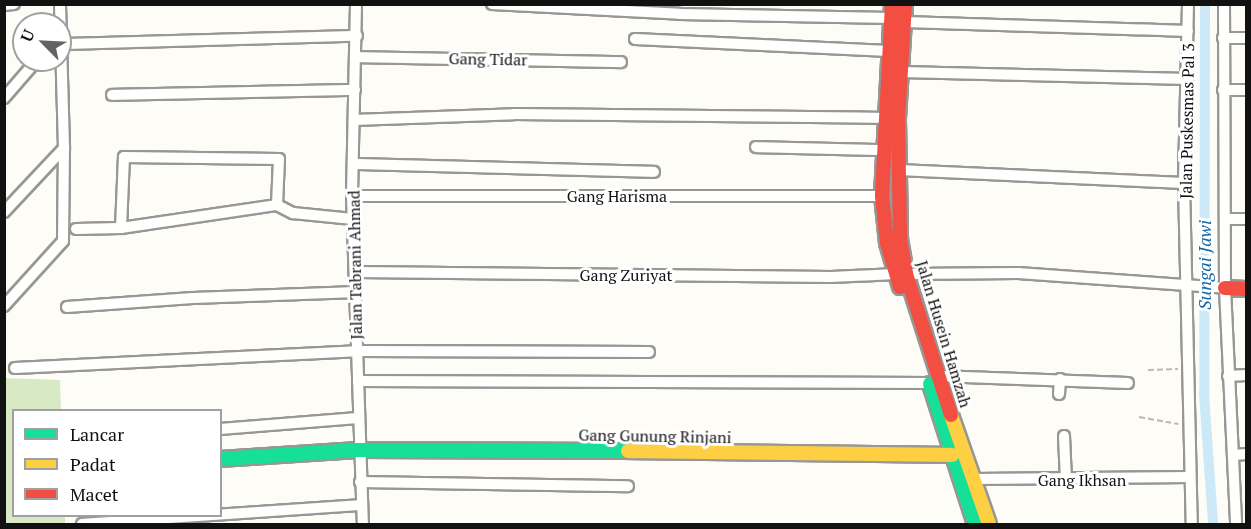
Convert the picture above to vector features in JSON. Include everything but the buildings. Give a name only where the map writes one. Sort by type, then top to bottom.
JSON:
[{"type":"street","points":[[4,5],[14,4]]},
{"type":"street","name":"Jalan Tabrani Ahmad","points":[[356,4],[352,196],[357,272],[358,450],[363,525]]},
{"type":"street","points":[[492,4],[680,14],[896,15],[1188,31]]},
{"type":"street","name":"Jalan Husein Hamzah","points":[[905,4],[896,15],[889,51],[882,196],[887,243],[901,274],[934,379],[952,455],[975,525]]},
{"type":"street","name":"Jalan Puskesmas Pal 3","points":[[1188,4],[1184,183],[1192,525]]},
{"type":"street","points":[[1224,4],[1225,288],[1228,376],[1234,455],[1241,503],[1236,525]]},
{"type":"street","name":"Jalan Husein Hamzah","points":[[896,15],[902,72],[898,170],[901,274]]},
{"type":"street","points":[[72,44],[357,36]]},
{"type":"street","points":[[1223,38],[1246,38]]},
{"type":"street","points":[[634,39],[889,51]]},
{"type":"street","name":"Gang Tidar","points":[[356,57],[621,62]]},
{"type":"street","points":[[4,98],[27,72]]},
{"type":"street","points":[[4,306],[63,241],[63,72]]},
{"type":"street","points":[[902,72],[1188,80]]},
{"type":"street","points":[[112,95],[355,90]]},
{"type":"street","points":[[1223,90],[1246,90]]},
{"type":"street","points":[[354,120],[546,114],[886,118]]},
{"type":"street","points":[[756,147],[883,150]]},
{"type":"street","points":[[4,212],[64,148]]},
{"type":"street","points":[[121,228],[124,157],[279,159],[277,205]]},
{"type":"street","points":[[353,164],[654,172]]},
{"type":"street","points":[[898,170],[1184,183]]},
{"type":"street","name":"Gang Harisma","points":[[352,196],[882,196]]},
{"type":"street","points":[[76,229],[121,228],[277,205],[293,213],[354,219]]},
{"type":"street","points":[[1225,219],[1246,219]]},
{"type":"street","name":"Gang Zuriyat","points":[[357,272],[831,277],[1018,273],[1225,288]]},
{"type":"street","points":[[1225,288],[1246,289]]},
{"type":"street","points":[[67,308],[357,292]]},
{"type":"street","points":[[15,369],[357,351],[649,352]]},
{"type":"street","points":[[1228,376],[1246,375]]},
{"type":"street","name":"Jalan Husein Hamzah","points":[[934,379],[974,479],[989,525]]},
{"type":"street","points":[[1059,394],[1060,379]]},
{"type":"street","points":[[358,381],[1060,379],[1128,383]]},
{"type":"street","points":[[222,429],[358,418]]},
{"type":"street","points":[[1064,436],[1066,480]]},
{"type":"street","name":"Gang Gunung Rinjani","points":[[222,459],[358,450],[952,455]]},
{"type":"street","points":[[1234,455],[1246,454]]},
{"type":"street","name":"Gang Ikhsan","points":[[974,479],[1066,480],[1190,477]]},
{"type":"street","points":[[360,482],[628,486]]},
{"type":"street","points":[[222,514],[361,505]]},
{"type":"street","points":[[82,524],[185,517]]},
{"type":"path","points":[[1148,370],[1188,369]]},
{"type":"path","points":[[1139,417],[1188,426]]},
{"type":"green space","points":[[5,378],[60,380],[61,409],[12,409],[12,517],[65,517],[65,524],[5,524]]},
{"type":"waterway","name":"Sungai Jawi","points":[[1205,4],[1204,394],[1213,524]]},
{"type":"traffic: fast","points":[[930,384],[975,524]]},
{"type":"traffic: fast","points":[[222,459],[358,450],[628,451]]},
{"type":"traffic: slow","points":[[951,415],[989,524]]},
{"type":"traffic: slow","points":[[628,451],[952,455]]},
{"type":"traffic: jam","points":[[892,4],[882,196],[887,243],[900,287]]},
{"type":"traffic: jam","points":[[905,4],[898,120],[900,239],[906,274],[951,415]]},
{"type":"traffic: jam","points":[[1225,288],[1246,289]]}]
